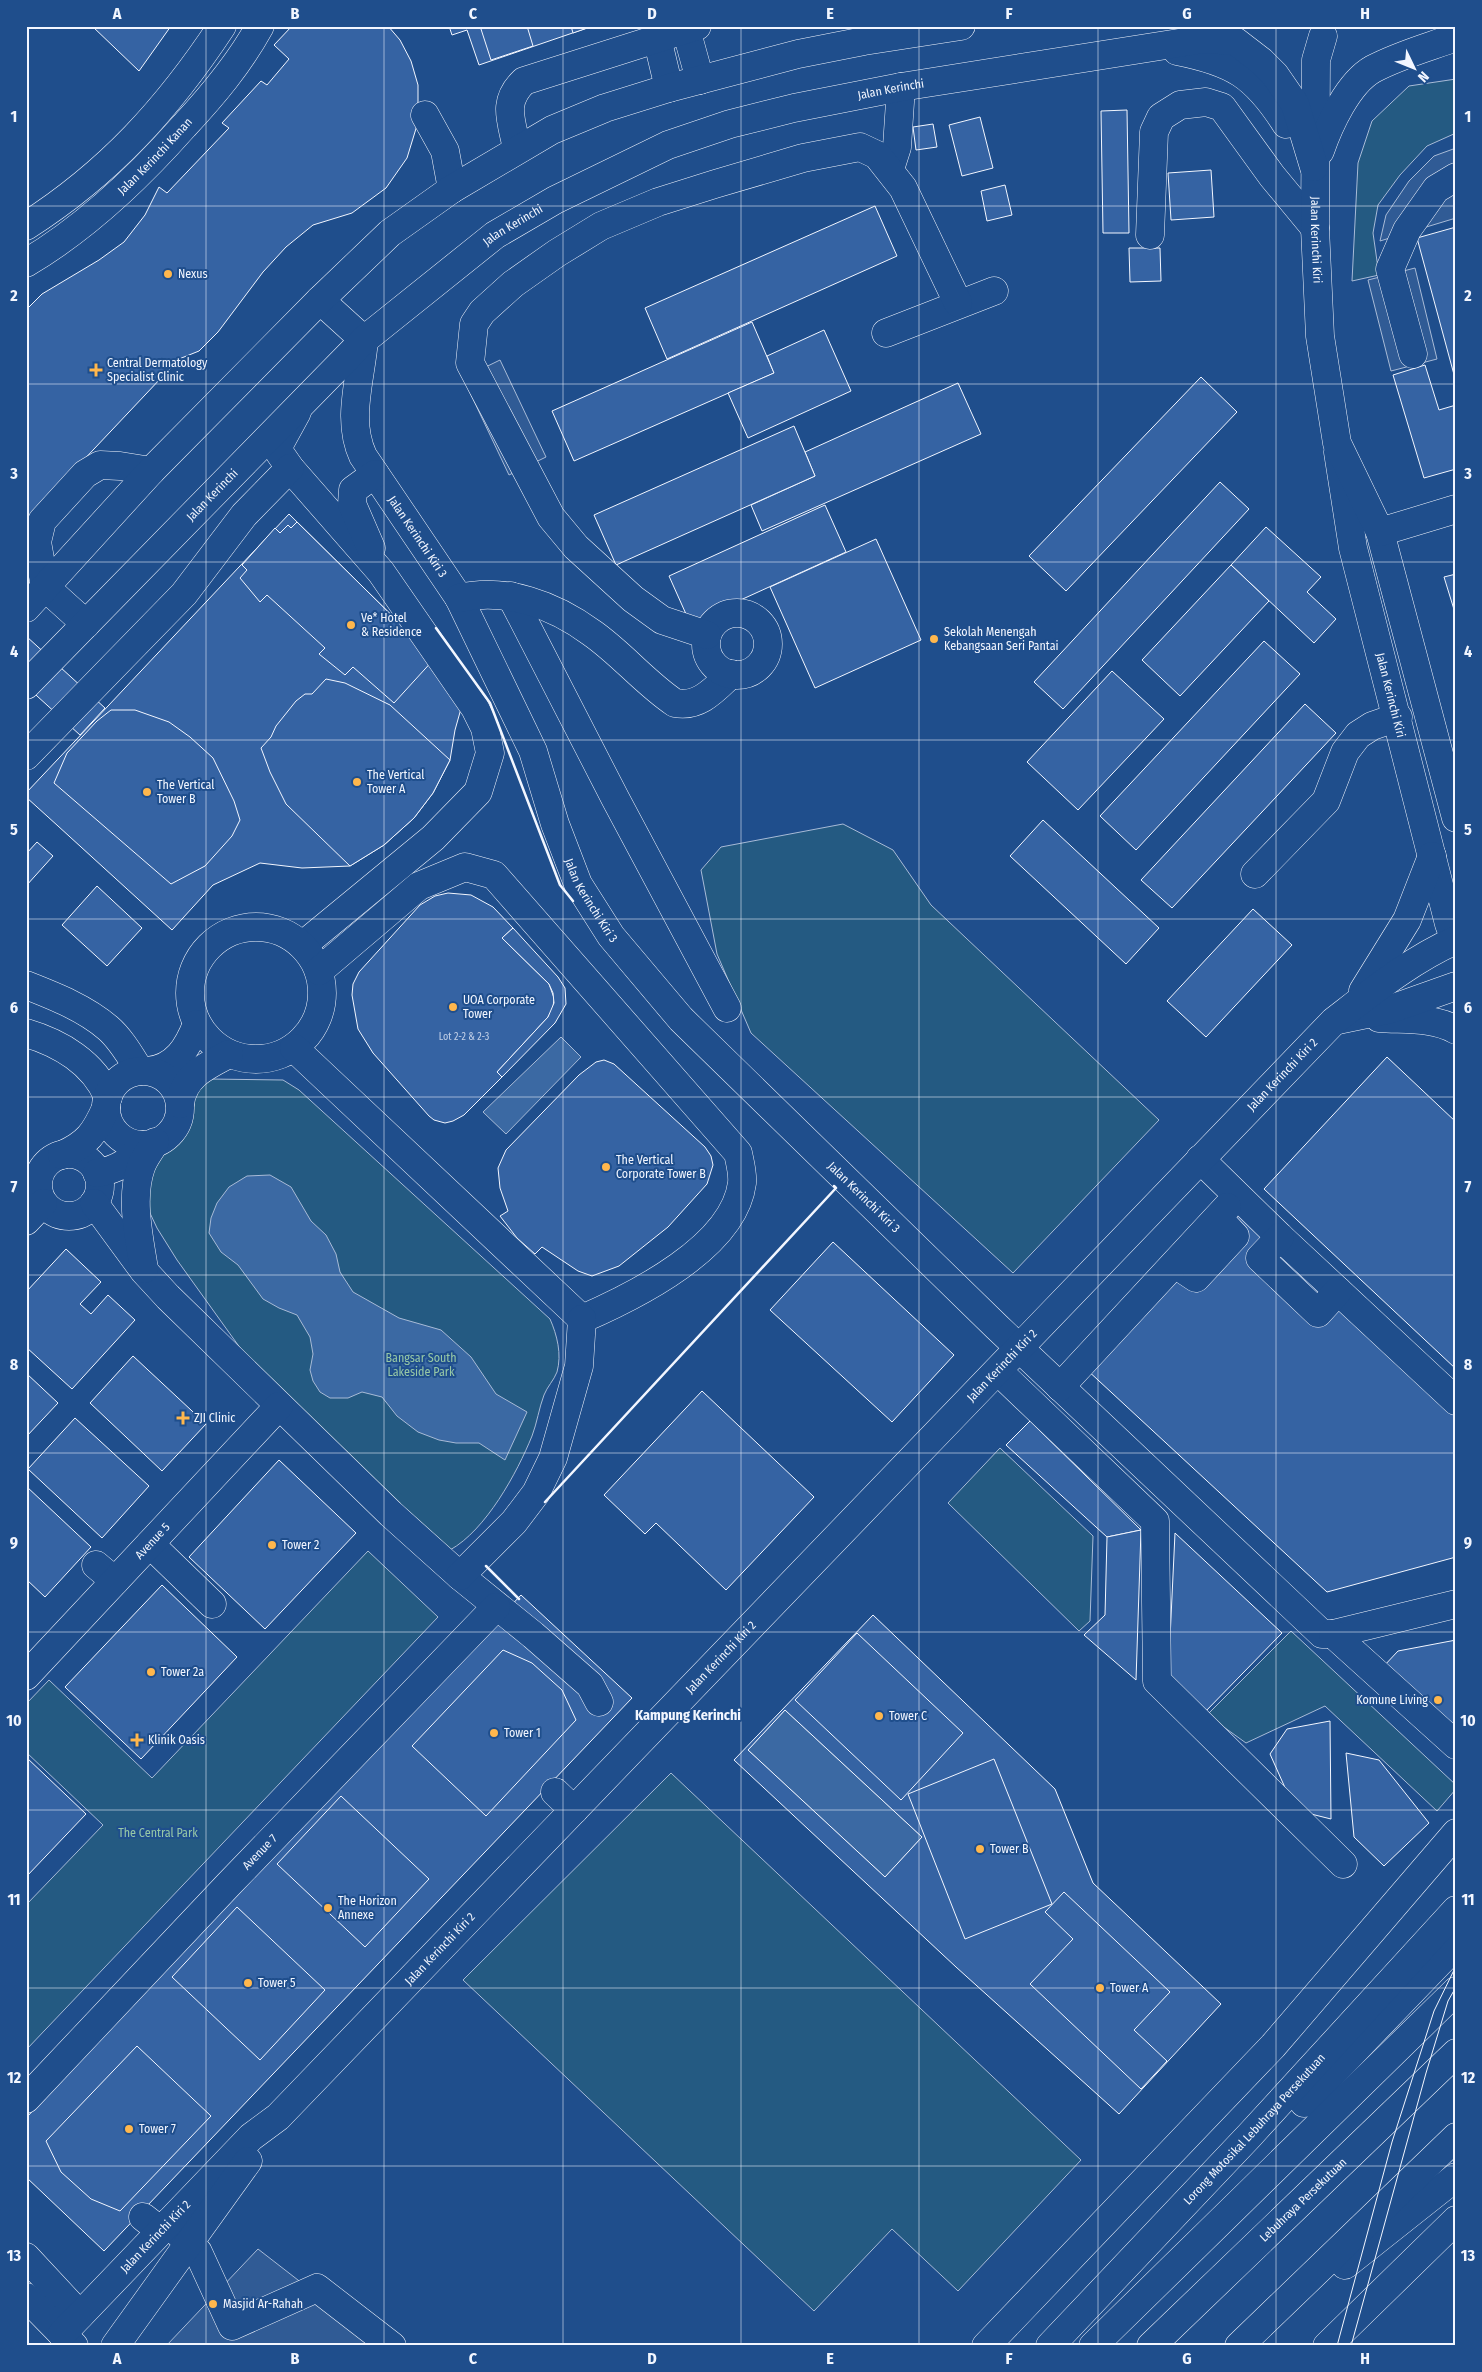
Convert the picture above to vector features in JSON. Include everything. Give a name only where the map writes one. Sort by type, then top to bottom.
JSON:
[{"type":"main road","points":[[26,226],[68,198],[119,154],[168,102],[222,26]]},
{"type":"main road","name":"Jalan Kerinchi Kanan","points":[[26,263],[92,217],[139,175],[225,82],[260,26]]},
{"type":"main road","points":[[26,608],[150,472],[320,300],[390,233],[452,189],[552,130],[605,108],[669,88],[798,54],[864,41],[960,26]]},
{"type":"main road","points":[[517,149],[509,101],[515,89],[524,81],[692,28],[700,80]]},
{"type":"main road","name":"Jalan Kerinchi Kiri","points":[[1328,31],[1316,60],[1314,167],[1320,336],[1353,548],[1455,941]]},
{"type":"main road","points":[[657,38],[669,88]]},
{"type":"main road","points":[[1314,167],[1326,134],[1350,93],[1372,70],[1419,50],[1456,38]]},
{"type":"main road","name":"Jalan Kerinchi","points":[[26,686],[364,340],[495,235],[555,200],[668,145],[730,124],[794,108],[901,87],[1153,46],[1209,58],[1248,76],[1272,102],[1314,167]]},
{"type":"main road","points":[[890,169],[897,147],[901,87]]},
{"type":"main road","points":[[1150,235],[1154,132],[1162,117],[1180,105],[1206,102],[1222,108],[1272,176],[1315,228]]},
{"type":"main road","points":[[425,115],[445,151],[452,189]]},
{"type":"main road","points":[[707,635],[662,620],[632,599],[576,548],[552,517],[470,363],[474,324],[482,312],[513,284],[556,253],[601,226],[658,202],[803,158],[853,147],[872,151],[890,169],[903,188],[958,303]]},
{"type":"main road","points":[[119,154],[139,175]]},
{"type":"main road","points":[[1413,354],[1390,269],[1400,243],[1436,189],[1456,177]]},
{"type":"main road","points":[[886,333],[994,290]]},
{"type":"main road","points":[[320,300],[364,340]]},
{"type":"main road","name":"Jalan Kerinchi Kiri 3","points":[[364,340],[357,385],[356,440],[375,474],[458,598],[533,751],[555,824],[578,884],[598,924],[611,936],[681,1019],[781,1122],[1310,1623],[1322,1634],[1333,1634],[1456,1745]]},
{"type":"main road","points":[[302,402],[280,443],[279,452],[290,468],[381,572],[475,708],[485,728],[490,753],[478,792],[439,832],[303,946]]},
{"type":"main road","name":"Jalan Kerinchi Kiri","points":[[1337,442],[1380,532],[1456,818]]},
{"type":"main road","points":[[86,624],[45,587],[37,542],[42,521],[85,474],[100,465],[120,466],[150,472]]},
{"type":"main road","points":[[26,756],[184,594],[244,515],[290,468]]},
{"type":"main road","points":[[375,474],[353,490],[352,504],[381,572]]},
{"type":"main road","points":[[1380,532],[1456,508]]},
{"type":"main road","points":[[458,598],[478,593],[523,598],[566,616],[593,633],[674,703],[690,704],[698,701],[708,695],[731,674]]},
{"type":"main road","points":[[511,596],[615,798],[727,1008]]},
{"type":"main road","points":[[738,612],[758,619],[764,627],[768,637],[766,657],[752,672],[742,675],[731,674],[722,671],[713,664],[707,650],[707,635],[719,618],[738,612]]},
{"type":"main road","points":[[1255,874],[1326,801],[1345,752],[1358,736],[1372,726],[1398,718]]},
{"type":"main road","points":[[1349,1015],[1407,920],[1432,856]]},
{"type":"main road","points":[[319,970],[419,886],[465,866],[494,875],[738,1153],[742,1169],[742,1184],[736,1204],[724,1224],[706,1244],[640,1291],[582,1319]]},
{"type":"main road","points":[[249,927],[268,928],[287,934],[303,946],[319,970],[322,996],[318,1016],[308,1034],[294,1048],[273,1057],[251,1060],[229,1054],[210,1042],[197,1024],[190,1002],[191,980],[199,960],[213,943],[230,932],[249,927]]},
{"type":"main road","points":[[1349,1015],[1420,959],[1455,941]]},
{"type":"main road","points":[[26,984],[65,1001],[108,1028],[144,1071],[158,1073],[173,1086],[180,1104]]},
{"type":"main road","points":[[1349,1015],[1391,1009],[1456,986]]},
{"type":"main road","points":[[1349,1015],[1431,1021],[1445,1024],[1456,1030]]},
{"type":"main road","name":"Jalan Kerinchi Kiri 2","points":[[72,2332],[158,2224],[258,2130],[278,2117],[565,1801],[998,1371],[1200,1159],[1349,1015]]},
{"type":"main road","points":[[62,1155],[73,1155],[83,1158],[91,1164],[97,1173],[100,1183],[98,1194],[87,1210],[69,1216],[35,1212],[39,1174],[44,1166],[62,1155],[80,1147],[91,1136],[98,1126],[113,1087],[120,1079],[129,1073],[165,1066],[180,1055],[189,1045],[197,1024]]},
{"type":"main road","points":[[26,1033],[48,1039],[89,1066],[102,1084],[113,1130],[121,1138],[149,1144]]},
{"type":"main road","points":[[294,1048],[582,1319],[580,1366],[553,1458],[536,1493],[514,1522],[460,1576]]},
{"type":"main road","points":[[97,1173],[118,1169],[149,1144],[166,1137],[174,1128],[179,1116],[181,1094],[188,1081],[199,1070],[229,1054]]},
{"type":"main road","points":[[144,1271],[139,1238],[137,1202],[141,1166],[149,1144]]},
{"type":"main road","points":[[1200,1159],[1280,1237],[1456,1401]]},
{"type":"main road","points":[[94,1202],[144,1271],[168,1297],[279,1406],[460,1576],[533,1635],[590,1685],[599,1702]]},
{"type":"main road","points":[[1060,1387],[1223,1212]]},
{"type":"main road","points":[[998,1371],[1155,1521],[1157,1681],[1343,1864]]},
{"type":"main road","name":"Avenue 5","points":[[26,1676],[105,1573],[150,1544],[279,1406]]},
{"type":"main road","points":[[150,1544],[212,1604]]},
{"type":"main road","points":[[1333,1634],[1456,1604]]},
{"type":"main road","name":"Avenue 7","points":[[26,2099],[228,1885],[496,1607]]},
{"type":"main road","points":[[1273,2046],[1456,1834]]},
{"type":"main road","points":[[986,2346],[1273,2046],[1456,1862]]},
{"type":"main road","points":[[1297,2058],[1456,1888]]},
{"type":"main road","name":"Lorong Motosikal Lebuhraya Persekutuan","points":[[1050,2346],[1249,2136],[1456,1910]]},
{"type":"main road","points":[[1142,2298],[1161,2251],[1456,1945]]},
{"type":"main road","points":[[1093,2346],[1456,1990]]},
{"type":"main road","name":"Lebuhraya Persekutuan","points":[[1151,2346],[1456,2053]]},
{"type":"main road","points":[[115,2346],[243,2167],[269,2140],[278,2117]]},
{"type":"main road","points":[[1239,2346],[1456,2137]]},
{"type":"main road","points":[[1244,2346],[1456,2177]]},
{"type":"main road","points":[[1327,2346],[1451,2225],[1456,2196]]},
{"type":"main road","points":[[158,2224],[189,2242],[198,2252],[232,2326],[317,2288],[392,2346]]},
{"type":"main road","points":[[26,2257],[72,2332]]},
{"type":"main road","points":[[26,2297],[72,2332]]},
{"type":"green space","points":[[1456,79],[1456,133],[1427,146],[1400,175],[1378,205],[1373,233],[1379,275],[1352,281],[1358,163],[1372,121],[1409,86]]},
{"type":"green space","points":[[843,824],[893,850],[931,905],[1159,1120],[1013,1273],[751,1033],[717,954],[701,870],[721,847]]},
{"type":"green space","name":"Bangsar South Lakeside Park","points":[[208,1079],[283,1080],[299,1090],[550,1319],[558,1345],[557,1372],[544,1395],[526,1451],[509,1483],[488,1515],[463,1541],[450,1550],[261,1377],[177,1260],[157,1228],[149,1211],[142,1183],[155,1158],[168,1151],[187,1132],[193,1114],[190,1087]]},
{"type":"green space","points":[[1000,1448],[1093,1536],[1090,1621],[1079,1631],[948,1503]]},
{"type":"green space","name":"The Central Park","points":[[368,1551],[438,1617],[26,2050],[26,1905],[103,1825],[26,1752],[26,1704],[49,1680],[152,1778]]},
{"type":"green space","points":[[1291,1631],[1456,1785],[1456,1789],[1437,1811],[1325,1706],[1246,1743],[1207,1715]]},
{"type":"green space","points":[[671,1773],[1081,2160],[958,2291],[892,2229],[814,2311],[463,1980]]},
{"type":"shaded area","points":[[1456,148],[1456,218],[1380,241],[1386,215],[1409,181],[1434,156]]},
{"type":"shaded area","points":[[1415,268],[1437,359],[1391,371],[1368,280]]},
{"type":"shaded area","points":[[500,360],[546,457],[509,475],[463,378]]},
{"type":"shaded area","points":[[561,1037],[581,1057],[506,1134],[483,1112]]},
{"type":"shaded area","points":[[270,1175],[291,1187],[311,1221],[326,1235],[336,1254],[340,1272],[353,1292],[399,1318],[441,1330],[471,1357],[496,1394],[527,1412],[505,1460],[479,1443],[456,1443],[439,1440],[418,1432],[397,1416],[382,1397],[362,1392],[348,1398],[330,1398],[320,1392],[313,1381],[310,1370],[313,1354],[310,1337],[297,1315],[263,1299],[238,1265],[221,1252],[209,1233],[211,1218],[217,1203],[229,1187],[247,1176]]},
{"type":"shaded area","points":[[785,1710],[922,1837],[885,1877],[748,1750]]},
{"type":"shaded area","points":[[258,2249],[383,2346],[166,2346]]},
{"type":"building","points":[[92,26],[171,26],[139,71]]},
{"type":"building","name":"Nexus","points":[[292,26],[388,26],[400,40],[411,61],[418,85],[418,122],[407,158],[386,188],[352,213],[313,225],[286,247],[263,272],[218,332],[199,351],[179,359],[26,521],[26,310],[42,294],[99,260],[124,242],[145,215],[159,187],[167,193],[229,128],[222,123],[261,81],[267,85],[289,59],[274,45]]},
{"type":"building","points":[[449,26],[593,26],[479,65],[467,30],[452,35]]},
{"type":"building","points":[[480,26],[527,26],[533,46],[491,60]]},
{"type":"building","points":[[571,26],[593,26],[573,33]]},
{"type":"building","points":[[1127,110],[1129,233],[1103,233],[1101,111]]},
{"type":"building","points":[[980,117],[993,168],[962,176],[949,125]]},
{"type":"building","points":[[933,124],[937,147],[916,150],[913,127]]},
{"type":"building","points":[[1211,170],[1214,217],[1171,220],[1168,173]]},
{"type":"building","points":[[1005,185],[1012,215],[987,221],[981,191]]},
{"type":"building","points":[[875,206],[897,256],[667,359],[645,308]]},
{"type":"building","points":[[1456,227],[1456,382],[1417,238]]},
{"type":"building","points":[[1129,248],[1160,248],[1161,281],[1130,282]]},
{"type":"building","points":[[752,322],[774,373],[574,461],[552,411]]},
{"type":"building","points":[[824,330],[851,391],[748,438],[728,393],[774,373],[767,356]]},
{"type":"building","points":[[1425,365],[1439,410],[1456,405],[1456,469],[1424,478],[1393,375]]},
{"type":"building","points":[[1201,377],[1237,412],[1066,591],[1029,556]]},
{"type":"building","points":[[958,383],[981,434],[762,531],[751,505],[815,476],[805,452]]},
{"type":"building","points":[[794,426],[815,476],[616,565],[594,515]]},
{"type":"building","points":[[1220,482],[1249,509],[1063,709],[1034,682]]},
{"type":"building","points":[[825,505],[846,552],[690,623],[669,576]]},
{"type":"building","points":[[289,514],[435,658],[464,698],[455,730],[450,760],[433,793],[414,818],[384,845],[350,866],[302,868],[260,863],[213,885],[172,930],[26,797],[26,793]]},
{"type":"building","name":"Ve* Hotel & Residence","points":[[297,522],[435,658],[394,703],[353,667],[345,675],[319,654],[325,648],[267,595],[260,602],[240,578],[247,570],[242,565],[275,528],[280,533],[288,525],[291,528]]},
{"type":"building","points":[[1266,527],[1321,577],[1307,592],[1336,619],[1314,643],[1231,565]]},
{"type":"building","points":[[876,539],[921,640],[815,688],[770,587]]},
{"type":"building","points":[[1231,565],[1269,601],[1180,696],[1142,660]]},
{"type":"building","points":[[1456,574],[1456,616],[1444,577]]},
{"type":"building","points":[[26,636],[105,708],[80,735],[26,686]]},
{"type":"building","points":[[1264,641],[1300,674],[1136,850],[1100,816]]},
{"type":"building","points":[[1112,671],[1164,719],[1078,810],[1027,762]]},
{"type":"building","name":"The Vertical Tower A","points":[[326,679],[345,683],[390,705],[450,760],[433,793],[414,818],[384,845],[350,866],[286,804],[270,772],[261,748],[296,701],[305,694],[312,694]]},
{"type":"building","points":[[1305,704],[1336,733],[1172,908],[1141,880]]},
{"type":"building","name":"The Vertical Tower B","points":[[111,710],[135,710],[169,722],[190,737],[213,758],[234,801],[240,820],[232,836],[205,866],[171,884],[54,783],[67,753],[97,721]]},
{"type":"building","points":[[1043,820],[1159,928],[1126,964],[1010,856]]},
{"type":"building","points":[[37,842],[53,856],[26,886],[26,854]]},
{"type":"building","points":[[97,886],[142,928],[107,966],[62,925]]},
{"type":"building","name":"UOA Corporate Tower","points":[[448,893],[471,895],[493,907],[513,928],[502,938],[549,984],[554,998],[553,1008],[548,1017],[497,1072],[502,1077],[464,1115],[445,1123],[434,1120],[429,1116],[373,1053],[358,1029],[352,995],[353,984],[359,972],[420,905],[435,896]]},
{"type":"building","points":[[1253,909],[1292,945],[1206,1037],[1167,1001]]},
{"type":"building","points":[[513,928],[558,977],[565,988],[566,1004],[555,1023],[502,1077],[497,1072],[548,1017],[554,1003],[553,993],[549,984],[502,938]]},
{"type":"building","points":[[1387,1057],[1456,1122],[1456,1369],[1264,1189]]},
{"type":"building","name":"The Vertical Corporate Tower B","points":[[604,1060],[614,1064],[705,1147],[711,1156],[713,1165],[707,1184],[668,1227],[619,1266],[592,1276],[578,1271],[542,1247],[535,1254],[517,1238],[500,1216],[508,1211],[500,1188],[498,1168],[506,1150],[579,1075],[596,1062]]},
{"type":"building","points":[[1233,1208],[1456,1417],[1456,1557],[1327,1592],[1085,1368]]},
{"type":"building","points":[[833,1242],[954,1355],[892,1422],[770,1310]]},
{"type":"building","points":[[66,1249],[101,1282],[80,1304],[91,1314],[108,1295],[135,1320],[72,1389],[26,1347],[26,1292]]},
{"type":"building","points":[[133,1356],[206,1424],[162,1471],[90,1403]]},
{"type":"building","points":[[26,1373],[58,1403],[26,1437]]},
{"type":"building","points":[[702,1391],[814,1497],[726,1590],[656,1523],[645,1534],[604,1495]]},
{"type":"building","points":[[75,1418],[149,1486],[102,1538],[28,1469]]},
{"type":"building","points":[[1030,1421],[1141,1530],[1107,1537],[1006,1445]]},
{"type":"building","name":"Tower 2","points":[[279,1460],[356,1533],[265,1629],[189,1557]]},
{"type":"building","points":[[26,1486],[91,1547],[45,1597],[26,1579]]},
{"type":"building","points":[[1141,1530],[1136,1680],[1084,1635],[1105,1615],[1107,1537]]},
{"type":"building","points":[[1175,1533],[1282,1633],[1202,1715],[1168,1681]]},
{"type":"building","name":"Tower 2a","points":[[162,1585],[237,1657],[141,1759],[65,1687]]},
{"type":"building","name":"The Horizon Annexe","points":[[521,1595],[632,1698],[104,2251],[26,2177],[26,2118]]},
{"type":"building","points":[[873,1615],[1055,1789],[1093,1883],[1221,2004],[1119,2114],[956,1967],[734,1760]],"holes":[[[785,1710],[922,1837],[885,1877],[748,1750]]]},
{"type":"building","name":"Tower C","points":[[857,1633],[963,1733],[901,1800],[795,1700]]},
{"type":"building","name":"Komune Living","points":[[1456,1640],[1456,1733],[1383,1667],[1398,1651]]},
{"type":"building","name":"Tower 1","points":[[503,1650],[532,1663],[562,1690],[576,1720],[486,1816],[412,1746]]},
{"type":"building","points":[[1330,1721],[1331,1819],[1295,1810],[1270,1754],[1287,1729]]},
{"type":"building","points":[[1346,1753],[1379,1760],[1429,1823],[1384,1866],[1354,1837]]},
{"type":"building","points":[[26,1757],[86,1814],[26,1877]]},
{"type":"building","name":"Tower B","points":[[994,1759],[1052,1904],[965,1939],[908,1794]]},
{"type":"building","points":[[341,1796],[429,1879],[365,1947],[277,1864]]},
{"type":"building","name":"Tower A","points":[[1064,1892],[1170,1992],[1134,2030],[1167,2061],[1141,2089],[1030,1984],[1073,1939],[1045,1912]]},
{"type":"building","name":"Tower 5","points":[[237,1907],[325,1990],[260,2060],[172,1977]]},
{"type":"building","name":"Tower 7","points":[[137,2046],[211,2116],[120,2211],[91,2199],[61,2172],[46,2141]]},
{"type":"tram line","points":[[1337,2346],[1392,2142],[1434,2011],[1456,1966]]},
{"type":"tram line","points":[[1351,2346],[1426,2073],[1448,2001],[1456,1987]]},
{"type":"wall","points":[[436,628],[490,703],[560,885],[573,901]]},
{"type":"wall","points":[[545,1502],[836,1188],[834,1186]]},
{"type":"wall","points":[[486,1566],[519,1599]]},
{"type":"place","name":"Nexus","points":[[168,274]]},
{"type":"place","name":"Central Dermatology Specialist Clinic","points":[[96,370]]},
{"type":"place","name":"Ve* Hotel & Residence","points":[[351,625]]},
{"type":"place","name":"Sekolah Menengah Kebangsaan Seri Pantai","points":[[934,639]]},
{"type":"place","name":"The Vertical Tower A","points":[[357,782]]},
{"type":"place","name":"The Vertical Tower B","points":[[147,792]]},
{"type":"place","name":"UOA Corporate Tower","points":[[453,1007]]},
{"type":"place","name":"The Vertical Corporate Tower B","points":[[606,1167]]},
{"type":"place","name":"ZJI Clinic","points":[[183,1418]]},
{"type":"place","name":"Tower 2","points":[[272,1545]]},
{"type":"place","name":"Tower 2a","points":[[151,1672]]},
{"type":"place","name":"Komune Living","points":[[1438,1700]]},
{"type":"place","name":"Tower C","points":[[879,1716]]},
{"type":"place","name":"Tower 1","points":[[494,1733]]},
{"type":"place","name":"Klinik Oasis","points":[[137,1740]]},
{"type":"place","name":"Tower B","points":[[980,1849]]},
{"type":"place","name":"The Horizon Annexe","points":[[328,1908]]},
{"type":"place","name":"Tower 5","points":[[248,1983]]},
{"type":"place","name":"Tower A","points":[[1100,1988]]},
{"type":"place","name":"Tower 7","points":[[129,2129]]},
{"type":"place","name":"Masjid Ar-Rahah","points":[[213,2304]]},
{"type":"district","name":"Kampung Kerinchi","points":[[688,1715]]}]
